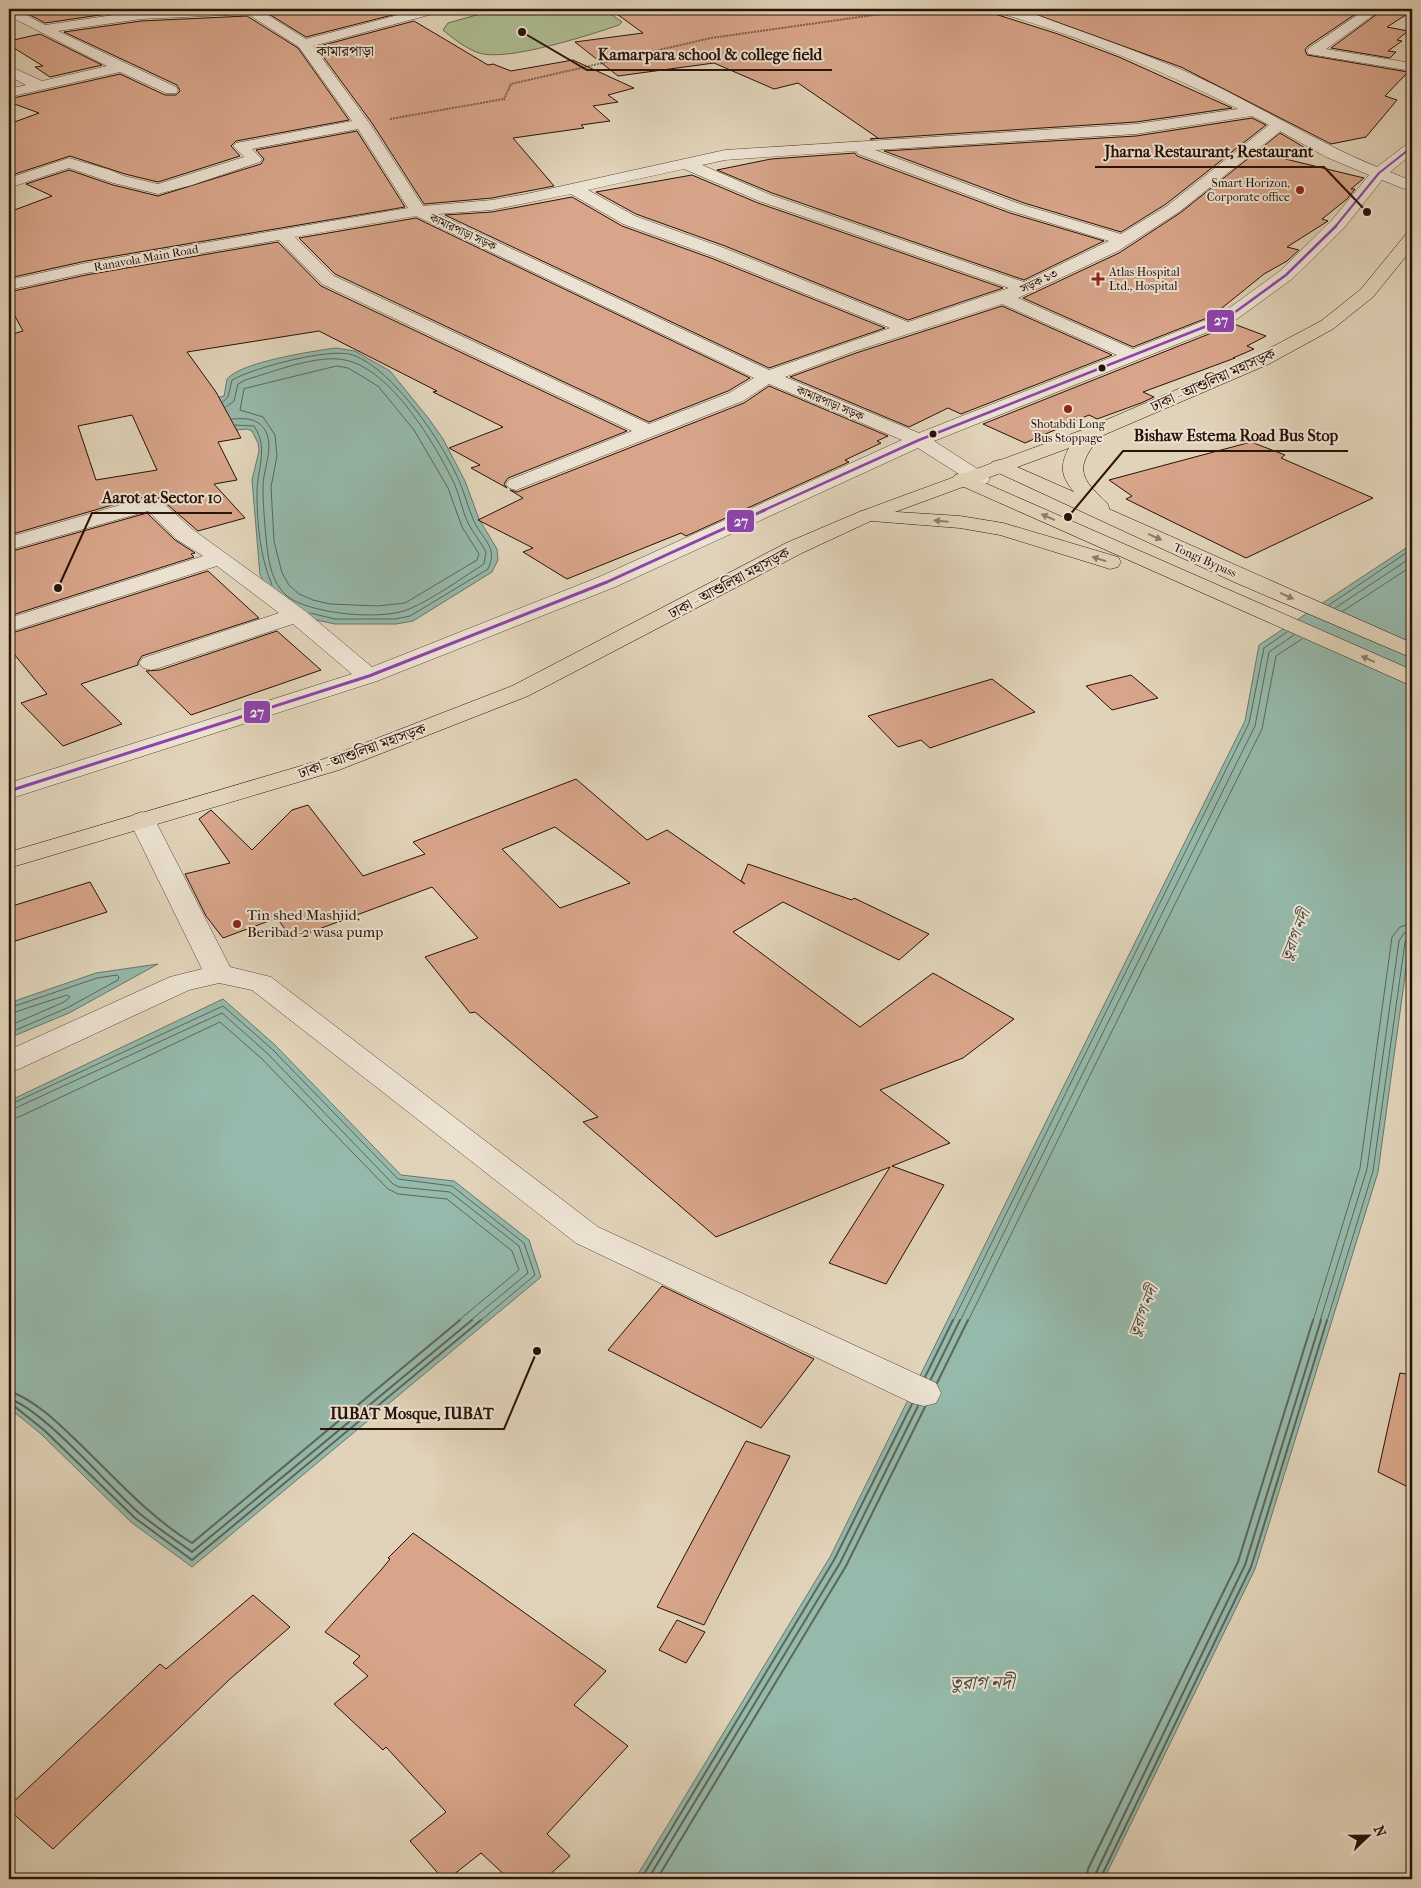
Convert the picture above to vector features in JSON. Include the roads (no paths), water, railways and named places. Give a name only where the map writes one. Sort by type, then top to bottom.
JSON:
[{"type":"main road","name":"ঢাকা - আশুলিয়া মহাসড়ক","points":[[9,860],[330,765],[520,691],[794,548],[866,516],[1092,433],[1262,360],[1327,325],[1367,292],[1412,238]]},
{"type":"main road","points":[[1092,433],[1080,446],[1072,462],[1074,476],[1083,492],[1112,518]]},
{"type":"main road","name":"Tongi Bypass","points":[[999,466],[1242,577],[1412,651]]},
{"type":"main road","points":[[971,479],[1164,569],[1412,679]]},
{"type":"main road","points":[[866,516],[960,522],[1002,529],[1115,564],[1164,569]]},
{"type":"street","points":[[43,28],[141,15],[249,9],[304,44],[362,124],[418,211],[492,205],[744,153],[1128,130],[1254,111]]},
{"type":"street","points":[[304,44],[435,9]]},
{"type":"street","points":[[1001,9],[1029,17],[1175,72],[1254,111],[1331,154],[1412,187]]},
{"type":"street","points":[[1375,9],[1314,51],[1412,67]]},
{"type":"street","points":[[9,11],[170,90]]},
{"type":"street","points":[[9,93],[121,67]]},
{"type":"street","points":[[9,70],[40,86]]},
{"type":"street","points":[[9,183],[31,174],[69,163],[104,173],[119,180],[158,189],[254,159],[241,146],[362,124]]},
{"type":"street","name":"সড়ক ১৩","points":[[516,484],[736,397],[768,377],[907,328],[1003,298],[1112,247],[1149,226],[1173,209],[1279,125]]},
{"type":"street","points":[[852,147],[1017,208],[1123,240]]},
{"type":"street","points":[[10,788],[369,676],[607,582],[919,440],[1135,356],[1226,318],[1286,275],[1338,224],[1379,173],[1412,147]]},
{"type":"street","points":[[687,164],[765,198],[1024,288]]},
{"type":"street","points":[[572,188],[629,220],[718,252],[907,328]]},
{"type":"street","name":"কামারপাড়া সড়ক","points":[[284,235],[418,211],[768,377],[919,440],[971,479]]},
{"type":"street","points":[[284,235],[328,280],[648,432]]},
{"type":"street","name":"Ranavola Main Road","points":[[9,285],[86,268],[284,235]]},
{"type":"street","points":[[1003,298],[1135,356]]},
{"type":"street","points":[[9,544],[141,505],[153,504],[184,534],[220,558],[296,615],[369,676]]},
{"type":"street","points":[[9,624],[220,558]]},
{"type":"street","points":[[151,663],[296,615]]},
{"type":"street","points":[[142,820],[219,974]]},
{"type":"street","points":[[9,1062],[180,983],[219,974],[261,983],[588,1235],[924,1393]]},
{"type":"water","points":[[336,348],[355,351],[390,371],[429,419],[443,439],[465,481],[479,519],[497,549],[498,560],[492,572],[413,621],[396,624],[335,624],[301,617],[268,589],[260,575],[252,480],[259,451],[258,443],[252,431],[247,429],[206,433],[192,404],[224,396],[227,379],[247,367],[278,358]]},
{"type":"water","name":"তুরাগ নদী","points":[[1412,544],[1412,925],[1378,1172],[1255,1569],[1104,1879],[635,1879],[830,1557],[1245,721],[1259,645]]},
{"type":"water","points":[[158,964],[69,1013],[9,1038],[9,1003],[96,973]]},
{"type":"water","points":[[223,999],[275,1045],[401,1175],[454,1181],[529,1240],[541,1277],[192,1567],[131,1522],[40,1433],[9,1408],[9,1101]]},
{"type":"place","name":"Kamarpara school & college field","points":[[522,32]]},
{"type":"place","name":"Smart Horizon, Corporate office","points":[[1300,190]]},
{"type":"place","name":"Jharna Restaurant, Restaurant","points":[[1367,212]]},
{"type":"place","name":"Atlas Hospital Ltd., Hospital","points":[[1098,279]]},
{"type":"place","name":"Shotabdi Long Bus Stoppage","points":[[1068,409]]},
{"type":"place","name":"Bishaw Estema Road Bus Stop","points":[[1068,517]]},
{"type":"place","name":"Aarot at Sector 10","points":[[58,588]]},
{"type":"place","name":"Tin shed Mashjid, Beribad-2 wasa pump","points":[[237,924]]},
{"type":"place","name":"IUBAT Mosque, IUBAT","points":[[537,1351]]},
{"type":"district","name":"কামারপাড়া","points":[[345,51]]}]
